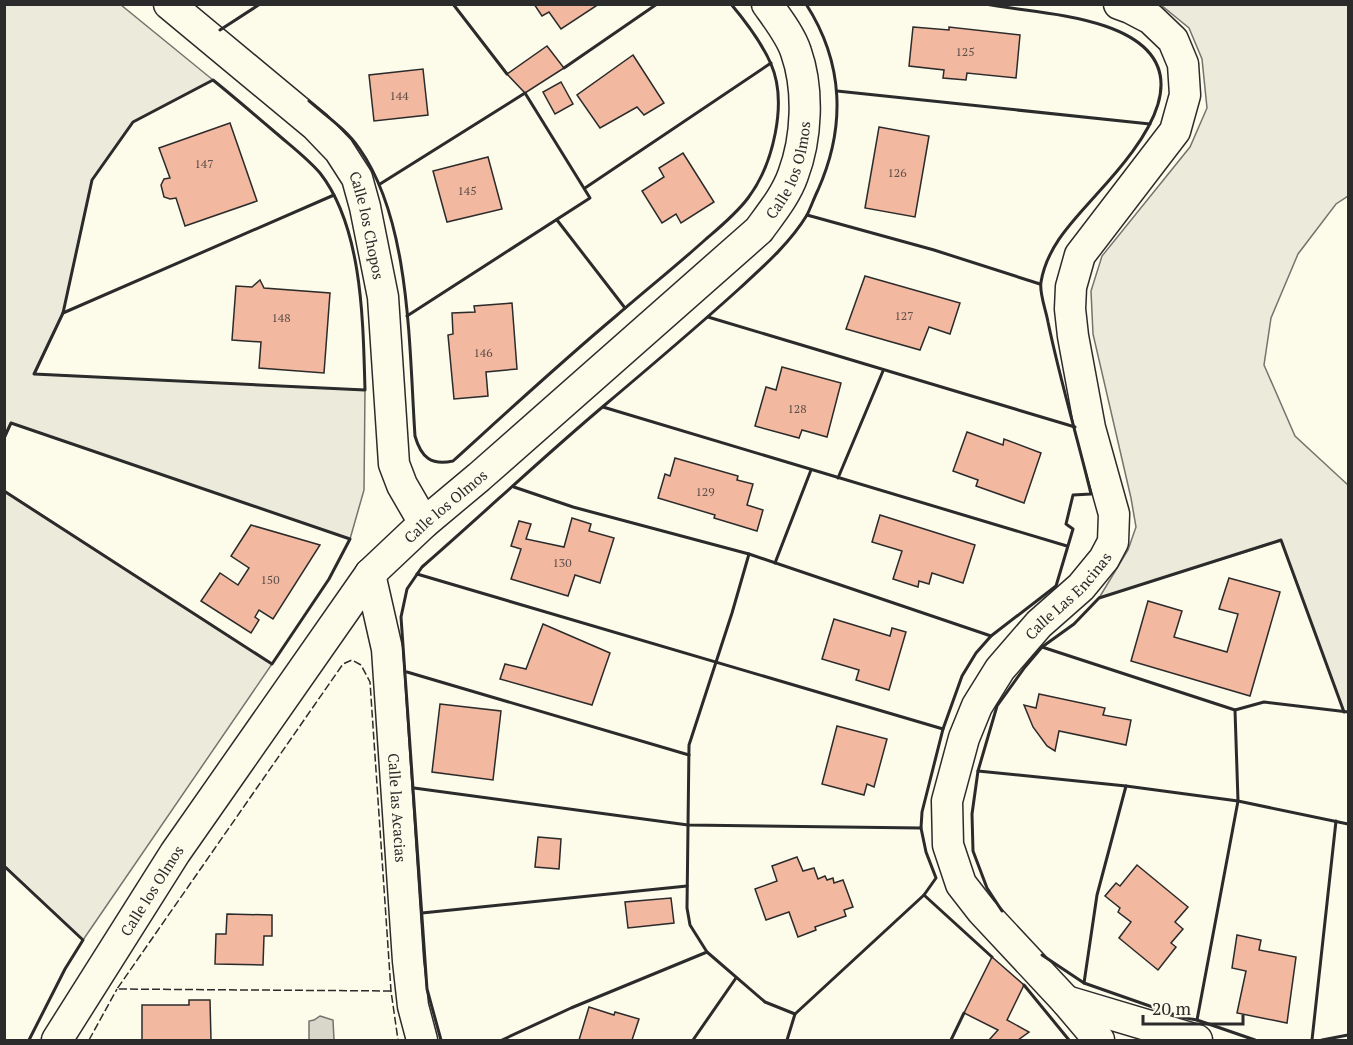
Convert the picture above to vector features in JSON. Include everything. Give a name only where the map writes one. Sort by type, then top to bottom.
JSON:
[{"type":"street","name":"Calle los Chopos","points":[[169,4],[316,126],[339,150],[357,178],[383,297],[394,464],[402,485],[424,523]]},
{"type":"street","name":"Calle los Olmos","points":[[57,1041],[175,853],[370,574],[424,523],[759,230],[782,199],[793,176],[801,147],[803,81],[796,50],[767,4]]},
{"type":"street","name":"Calle Las Encinas","points":[[1099,1041],[961,884],[948,845],[947,801],[964,738],[977,706],[999,669],[1039,624],[1081,587],[1104,559],[1113,542],[1114,514],[1090,428],[1073,336],[1070,309],[1071,287],[1080,255],[1175,131],[1185,95],[1183,64],[1173,40],[1151,20],[1119,4]]},
{"type":"street","name":"Calle las Acacias","points":[[370,574],[387,649],[408,961],[413,1006],[422,1041]]},
{"type":"street","points":[[1066,1001],[1197,1041]]},
{"type":"shaded area","points":[[5,4],[121,5],[213,80],[133,122],[92,180],[63,313],[35,374],[365,390],[364,490],[350,539],[11,423],[5,438]]},
{"type":"shaded area","points":[[1161,5],[1348,5],[1348,196],[1336,204],[1298,254],[1271,318],[1264,365],[1295,436],[1348,485],[1348,712],[1344,712],[1281,541],[1099,598],[1128,550],[1136,527],[1093,334],[1091,291],[1102,256],[1190,147],[1207,108],[1202,59],[1189,28]]},
{"type":"shaded area","points":[[5,491],[272,664],[83,940],[5,866]]},
{"type":"shaded area","points":[[320,1016],[333,1020],[334,1040],[309,1040],[309,1021]]},
{"type":"building","points":[[534,4],[599,4],[561,29],[549,12],[542,16]]},
{"type":"building","points":[[913,27],[949,30],[949,27],[1020,35],[1016,78],[967,73],[966,80],[943,78],[944,70],[909,66]]},
{"type":"building","points":[[547,46],[564,68],[525,93],[507,74]]},
{"type":"building","points":[[633,55],[664,103],[644,115],[637,107],[600,128],[577,95]]},
{"type":"building","points":[[423,69],[428,115],[374,121],[369,75]]},
{"type":"building","points":[[561,82],[573,104],[555,114],[543,92]]},
{"type":"building","points":[[230,123],[257,201],[185,226],[176,198],[164,197],[161,185],[164,179],[170,178],[159,148]]},
{"type":"building","points":[[879,127],[929,136],[915,217],[865,208]]},
{"type":"building","points":[[683,153],[714,202],[681,223],[676,214],[662,223],[642,191],[664,177],[659,168]]},
{"type":"building","points":[[488,157],[502,209],[447,222],[433,171]]},
{"type":"building","points":[[865,276],[960,303],[950,334],[929,327],[920,350],[846,329]]},
{"type":"building","points":[[260,280],[264,288],[330,293],[324,373],[259,368],[261,342],[232,340],[236,286],[252,287]]},
{"type":"building","points":[[512,303],[517,369],[486,372],[488,396],[454,399],[448,335],[453,334],[452,313],[475,312],[474,306]]},
{"type":"building","points":[[782,367],[841,383],[827,437],[802,430],[799,438],[755,426],[766,387],[776,390]]},
{"type":"building","points":[[967,432],[1003,445],[1004,439],[1041,453],[1024,503],[976,486],[978,480],[953,471]]},
{"type":"building","points":[[675,458],[738,476],[737,480],[753,484],[747,505],[763,510],[757,531],[714,518],[715,515],[658,498],[665,474],[670,476]]},
{"type":"building","points":[[880,515],[975,545],[963,583],[932,573],[929,584],[919,581],[918,587],[893,579],[902,551],[872,542]]},
{"type":"building","points":[[572,518],[591,524],[589,531],[614,538],[600,583],[575,575],[568,596],[511,579],[521,549],[511,546],[519,521],[531,524],[526,539],[564,547]]},
{"type":"building","points":[[251,525],[320,545],[273,619],[259,610],[255,617],[259,620],[251,633],[201,601],[220,573],[238,585],[249,568],[231,556]]},
{"type":"building","points":[[1229,578],[1280,592],[1250,696],[1131,661],[1148,601],[1182,611],[1174,637],[1227,652],[1238,614],[1219,609]]},
{"type":"building","points":[[834,619],[890,636],[892,628],[906,632],[889,690],[856,680],[859,670],[822,659]]},
{"type":"building","points":[[543,624],[610,653],[592,705],[500,679],[505,664],[526,669]]},
{"type":"building","points":[[1039,694],[1105,708],[1103,715],[1131,720],[1126,745],[1059,731],[1055,751],[1047,746],[1033,727],[1024,705],[1036,708]]},
{"type":"building","points":[[440,704],[501,711],[493,780],[432,772]]},
{"type":"building","points":[[837,726],[887,739],[874,787],[867,784],[864,795],[822,784]]},
{"type":"building","points":[[538,837],[561,839],[559,869],[535,867]]},
{"type":"building","points":[[797,857],[803,871],[814,868],[818,879],[825,876],[827,880],[833,878],[834,883],[843,880],[853,907],[844,910],[846,916],[815,927],[816,930],[798,937],[789,912],[766,920],[755,889],[777,881],[772,866]]},
{"type":"building","points":[[1137,865],[1188,907],[1175,922],[1183,929],[1171,943],[1176,947],[1158,970],[1119,938],[1131,922],[1118,912],[1120,908],[1105,896],[1116,883],[1120,886]]},
{"type":"building","points":[[671,898],[674,923],[628,928],[625,902]]},
{"type":"building","points":[[227,914],[272,915],[272,936],[264,936],[263,965],[215,964],[216,934],[226,934]]},
{"type":"building","points":[[1237,935],[1261,940],[1259,950],[1296,957],[1287,1023],[1237,1013],[1246,971],[1232,968]]},
{"type":"building","points":[[992,957],[1024,985],[1007,1020],[1029,1032],[1018,1040],[989,1040],[998,1030],[964,1013]]},
{"type":"building","points":[[189,1000],[210,1000],[211,1040],[142,1040],[142,1005],[189,1005]]},
{"type":"building","points":[[589,1007],[614,1015],[615,1012],[639,1019],[632,1040],[579,1040]]},
{"type":"fence","points":[[391,991],[117,989],[343,664],[352,660],[361,665],[370,682],[391,991],[398,1040]]},
{"type":"fence","points":[[89,1040],[117,989]]},
{"type":"wall","points":[[220,30],[260,4]]},
{"type":"wall","points":[[453,4],[507,74]]},
{"type":"wall","points":[[564,68],[657,4]]},
{"type":"wall","points":[[309,101],[354,141],[376,178],[389,211],[404,286],[415,436],[420,449],[428,458],[439,462],[453,461],[574,352],[728,220],[757,184],[765,169],[775,133],[778,115],[776,80],[763,48],[731,4]]},
{"type":"wall","points":[[441,1040],[427,989],[401,617],[407,589],[422,567],[559,444],[740,288],[776,254],[800,225],[808,212],[827,166],[837,119],[834,72],[828,49],[819,26],[806,4]]},
{"type":"wall","points":[[985,4],[1061,15],[1105,26],[1137,41],[1155,60],[1161,82],[1158,104],[1148,128],[1132,152],[1062,235],[1049,257],[1041,282],[1042,296],[1063,387],[1091,494],[1073,495],[1066,524],[1073,529],[1056,586],[991,636],[976,653],[962,676],[943,729],[922,812],[921,828],[926,852],[936,878],[924,895],[992,957]]},
{"type":"wall","points":[[585,188],[771,63]]},
{"type":"wall","points":[[213,80],[310,162],[334,195],[353,248],[358,277],[365,390],[34,374],[63,313],[92,180],[133,122],[213,80]]},
{"type":"wall","points":[[837,91],[1150,124]]},
{"type":"wall","points":[[380,184],[525,93],[590,198],[407,316]]},
{"type":"wall","points":[[63,313],[334,195]]},
{"type":"wall","points":[[807,215],[934,250],[1040,284]]},
{"type":"wall","points":[[557,220],[625,308]]},
{"type":"wall","points":[[708,317],[1075,427]]},
{"type":"wall","points":[[838,478],[883,371]]},
{"type":"wall","points":[[603,407],[1067,546]]},
{"type":"wall","points":[[4,438],[11,423],[350,539],[329,579],[272,664],[4,491]]},
{"type":"wall","points":[[775,563],[811,470]]},
{"type":"wall","points":[[514,487],[573,507],[749,554],[991,636]]},
{"type":"wall","points":[[1002,911],[987,888],[973,851],[972,814],[978,771],[997,706],[1042,647],[1074,624],[1099,598],[1281,540],[1344,712]]},
{"type":"wall","points":[[749,554],[689,745],[687,908],[690,925],[707,952],[765,1002],[795,1014]]},
{"type":"wall","points":[[417,574],[943,729]]},
{"type":"wall","points":[[1042,647],[1235,710],[1264,702],[1348,712]]},
{"type":"wall","points":[[407,672],[689,755]]},
{"type":"wall","points":[[1197,1020],[1238,801],[1235,710]]},
{"type":"wall","points":[[978,771],[1126,786],[1238,801],[1348,824]]},
{"type":"wall","points":[[1084,983],[1097,895],[1126,786]]},
{"type":"wall","points":[[414,788],[688,825],[921,828]]},
{"type":"wall","points":[[1312,1040],[1336,821]]},
{"type":"wall","points":[[4,866],[83,940],[65,969],[29,1040]]},
{"type":"wall","points":[[422,913],[687,886]]},
{"type":"wall","points":[[787,1040],[795,1014],[924,895]]},
{"type":"wall","points":[[502,1040],[571,1008],[707,952]]},
{"type":"wall","points":[[1042,955],[1084,983],[1255,1040]]},
{"type":"wall","points":[[693,1040],[736,978]]},
{"type":"wall","points":[[1024,985],[1069,1040]]},
{"type":"wall","points":[[951,1040],[964,1013]]},
{"type":"wall","points":[[1322,1040],[1348,1035]]}]
